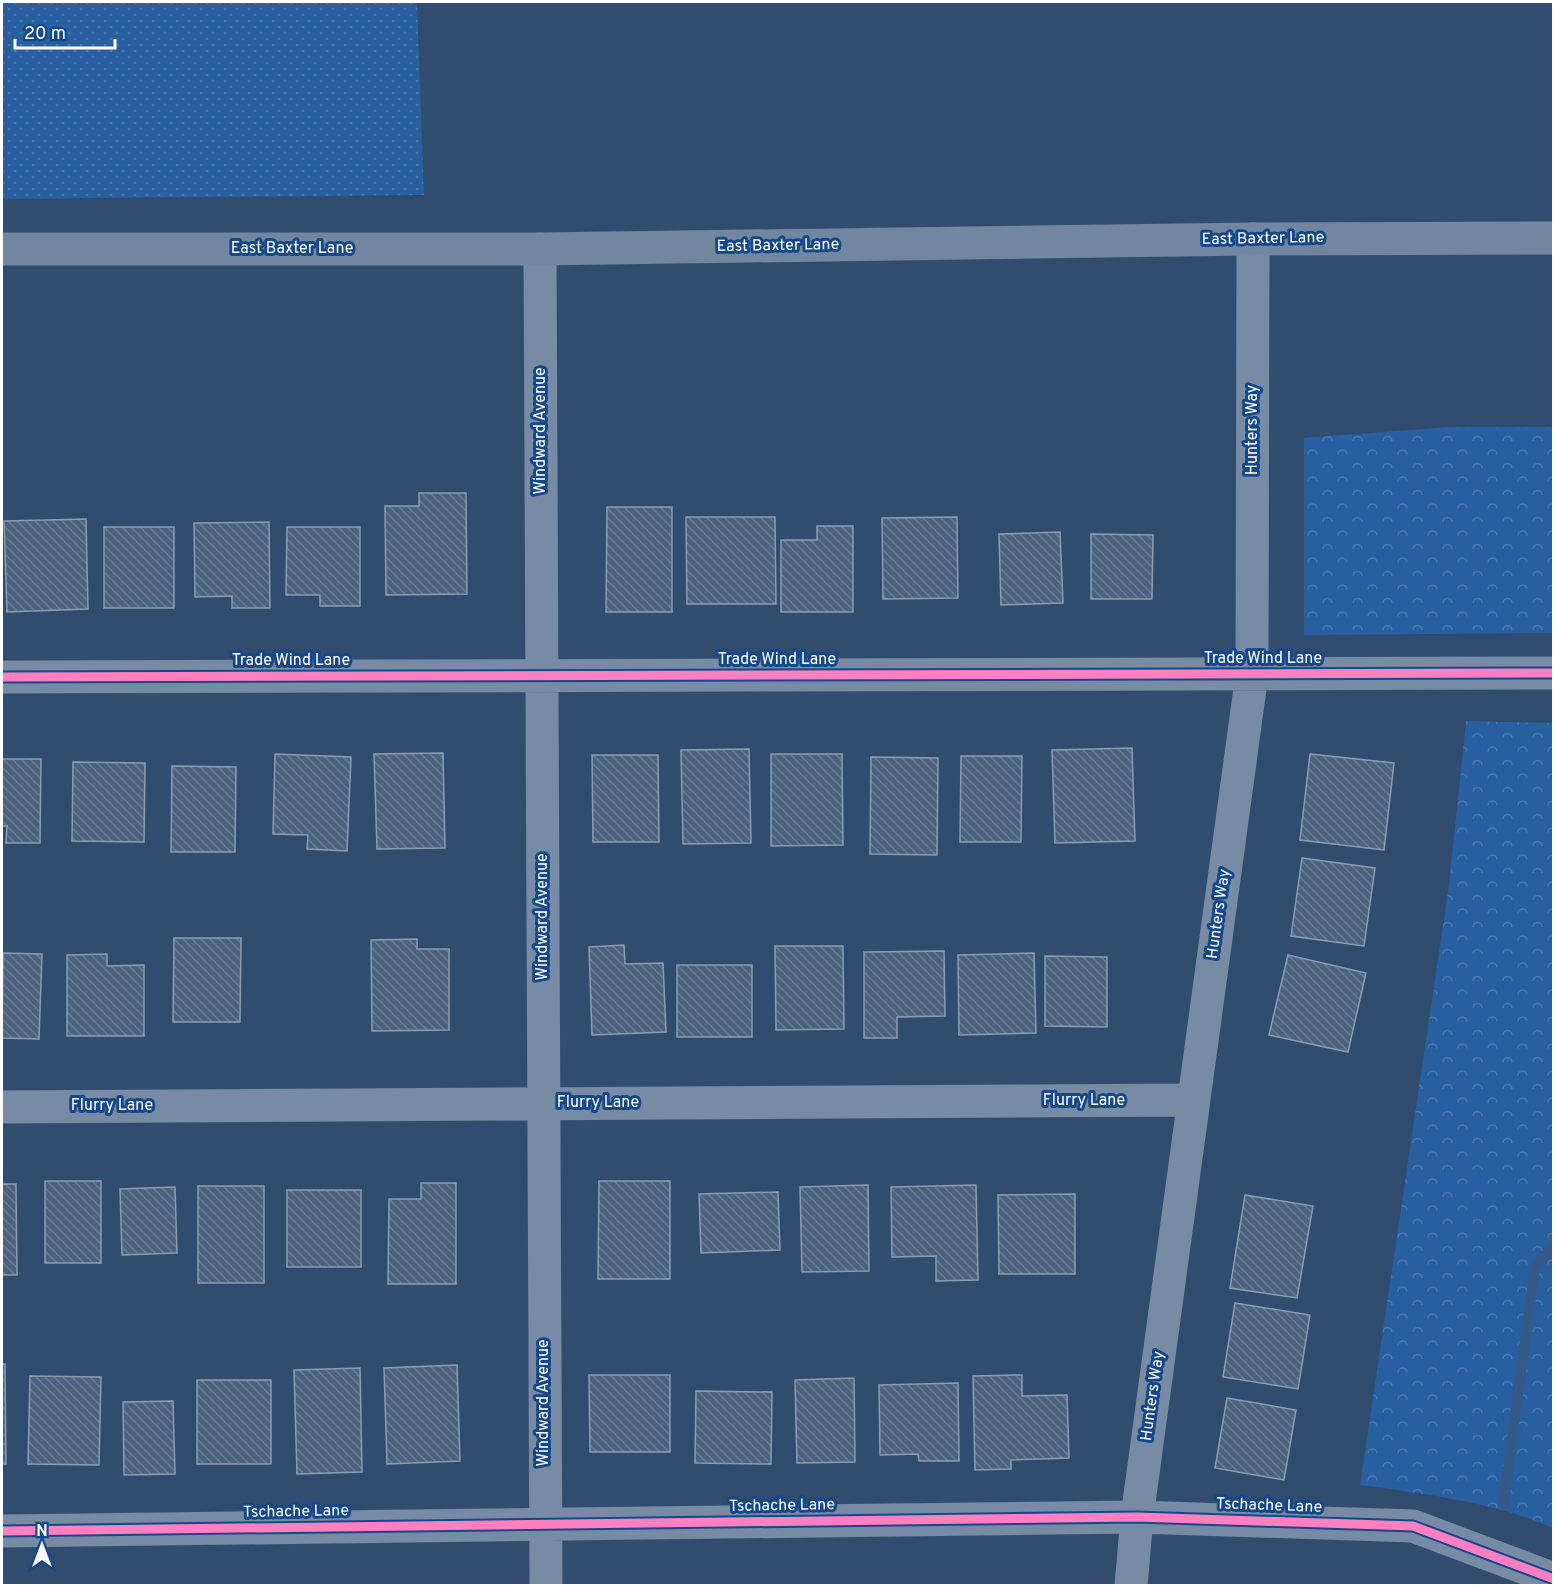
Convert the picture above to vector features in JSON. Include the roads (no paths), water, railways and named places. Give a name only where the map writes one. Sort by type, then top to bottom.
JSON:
[{"type":"main road","name":"East Baxter Lane","points":[[2,249],[540,249],[1254,239],[1554,238]]},
{"type":"street","name":"Hunters Way","points":[[1131,1586],[1137,1516],[1252,674],[1254,239]]},
{"type":"street","name":"Windward Avenue","points":[[540,249],[546,1586]]},
{"type":"street","name":"Trade Wind Lane","points":[[2,677],[1554,673]]},
{"type":"street","name":"Flurry Lane","points":[[2,1107],[1194,1100]]},
{"type":"street","name":"Tschache Lane","points":[[2,1531],[1137,1516],[1413,1526],[1554,1579]]},
{"type":"waterway","points":[[1503,1506],[1535,1267],[1554,1246]]}]
